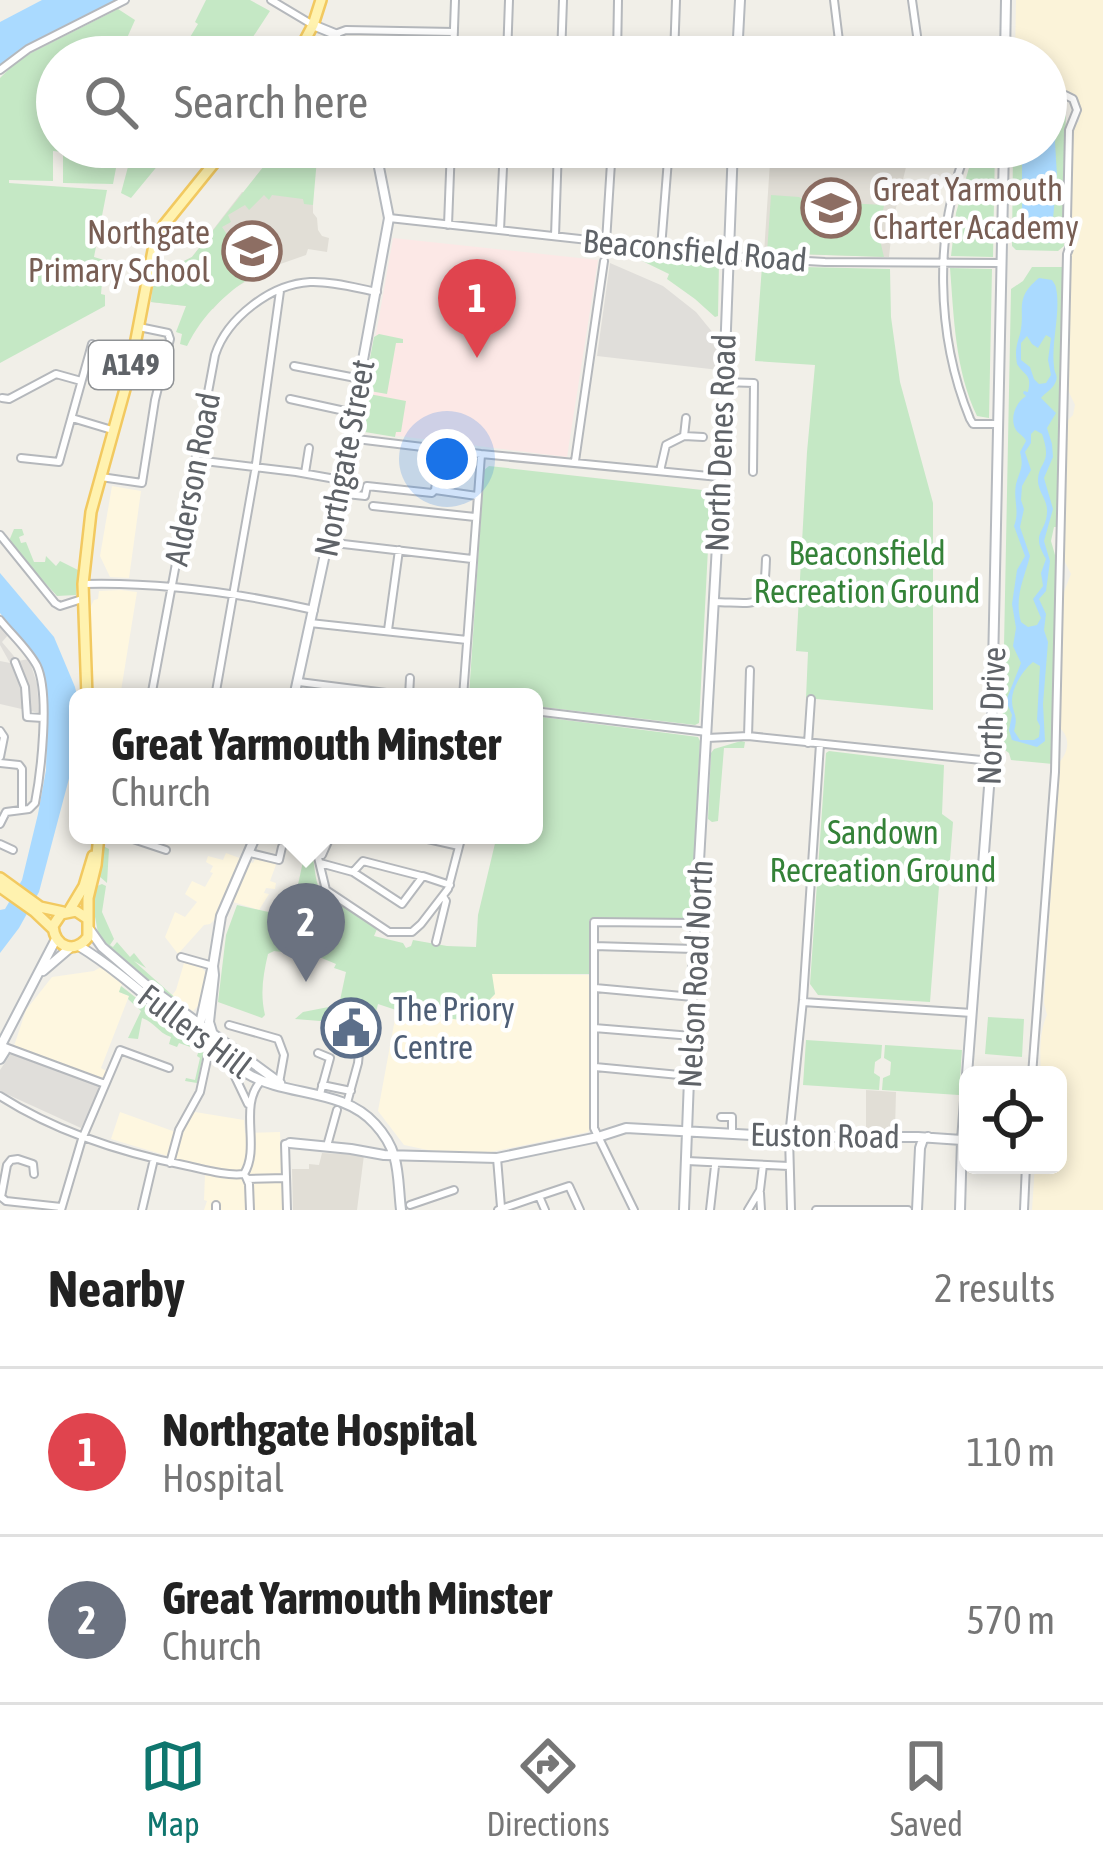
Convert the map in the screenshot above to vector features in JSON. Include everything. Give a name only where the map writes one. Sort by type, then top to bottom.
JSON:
[{"type":"main road","points":[[307,36],[321,0]]},
{"type":"main road","name":"A149","points":[[87,688],[83,584],[92,512],[130,371],[155,241],[210,168]]},
{"type":"main road","points":[[0,883],[36,908],[55,934],[75,947],[87,940],[88,898],[98,844]]},
{"type":"main road","points":[[55,934],[55,920],[80,895],[98,848]]},
{"type":"main road","points":[[36,908],[78,911],[89,925]]},
{"type":"street","points":[[54,36],[125,0]]},
{"type":"street","points":[[272,0],[335,34],[346,30],[454,32]]},
{"type":"street","points":[[454,36],[455,0]]},
{"type":"street","points":[[508,36],[509,0]]},
{"type":"street","points":[[562,36],[563,0]]},
{"type":"street","points":[[617,36],[618,0]]},
{"type":"street","points":[[675,36],[676,0]]},
{"type":"street","points":[[738,36],[740,0]]},
{"type":"street","points":[[834,0],[839,36]]},
{"type":"street","points":[[912,0],[917,36]]},
{"type":"street","points":[[1005,36],[1006,0]]},
{"type":"street","points":[[0,70],[36,45]]},
{"type":"street","points":[[1033,1066],[1055,772],[1069,130],[1077,110],[1067,96]]},
{"type":"street","points":[[379,168],[389,218]]},
{"type":"street","points":[[448,225],[450,168]]},
{"type":"street","points":[[500,230],[503,168]]},
{"type":"street","points":[[555,236],[557,168]]},
{"type":"street","points":[[606,242],[610,168]]},
{"type":"street","points":[[662,248],[667,168]]},
{"type":"street","name":"North Denes Road","points":[[707,735],[732,168]]},
{"type":"street","points":[[962,168],[952,201],[945,262],[948,332],[964,406],[974,424],[999,424]]},
{"type":"street","name":"North Drive","points":[[968,1066],[992,761],[1003,168]]},
{"type":"street","name":"Beaconsfield Road","points":[[389,218],[727,255],[824,262],[1001,263]]},
{"type":"street","name":"Northgate Street","points":[[297,688],[389,218]]},
{"type":"street","points":[[574,461],[604,261]]},
{"type":"street","points":[[217,688],[256,467],[280,291],[320,282],[377,292]]},
{"type":"street","name":"Alderson Road","points":[[153,688],[219,343],[240,315],[280,291]]},
{"type":"street","points":[[100,477],[142,483],[170,338],[168,333],[139,326]]},
{"type":"street","points":[[56,474],[88,348]]},
{"type":"street","points":[[294,366],[361,379]]},
{"type":"street","points":[[2,398],[9,399],[56,374],[81,381]]},
{"type":"street","points":[[723,382],[754,383],[753,472]]},
{"type":"street","points":[[290,399],[354,412]]},
{"type":"street","points":[[72,418],[112,430]]},
{"type":"street","points":[[684,436],[686,418]]},
{"type":"street","points":[[660,472],[663,448],[684,436],[703,437]]},
{"type":"street","points":[[348,438],[719,477]]},
{"type":"street","points":[[305,473],[309,448]]},
{"type":"street","points":[[435,490],[440,449]]},
{"type":"street","points":[[464,688],[481,454]]},
{"type":"street","points":[[26,456],[59,462]]},
{"type":"street","points":[[195,460],[341,480]]},
{"type":"street","points":[[337,493],[365,496],[367,487],[477,496]]},
{"type":"street","points":[[373,506],[475,518]]},
{"type":"street","points":[[0,536],[55,603],[83,601]]},
{"type":"street","points":[[326,542],[472,559]]},
{"type":"street","points":[[388,632],[399,550]]},
{"type":"street","points":[[713,602],[760,599],[765,593],[766,559]]},
{"type":"street","points":[[83,584],[172,588],[314,610]]},
{"type":"street","points":[[0,620],[40,674],[43,718],[35,803],[29,809],[6,812],[0,824]]},
{"type":"street","points":[[310,623],[467,640]]},
{"type":"street","points":[[14,662],[25,687],[27,717],[43,718]]},
{"type":"street","points":[[748,736],[750,670]]},
{"type":"street","points":[[410,678],[412,688]]},
{"type":"street","points":[[299,682],[348,688]]},
{"type":"street","points":[[808,742],[811,699]]},
{"type":"street","points":[[543,712],[707,735],[992,761]]},
{"type":"street","points":[[0,731],[4,737],[0,760],[22,769],[22,810]]},
{"type":"street","name":"Nelson Road North","points":[[684,1210],[707,735]]},
{"type":"street","points":[[791,1210],[789,1137],[820,744]]},
{"type":"street","points":[[0,844],[14,850]]},
{"type":"street","points":[[148,844],[166,850]]},
{"type":"street","points":[[213,1035],[209,1022],[221,916],[253,844]]},
{"type":"street","points":[[317,844],[326,890],[389,932],[412,932],[443,896],[459,846],[450,844]]},
{"type":"street","points":[[320,860],[327,844]]},
{"type":"street","points":[[250,854],[279,860],[282,847]]},
{"type":"street","points":[[320,860],[353,872],[402,904],[423,876]]},
{"type":"street","points":[[353,872],[363,861],[450,885]]},
{"type":"street","points":[[436,942],[446,901],[443,896]]},
{"type":"street","points":[[634,1210],[595,1128],[594,922],[696,923]]},
{"type":"street","name":"Fullers Hill","points":[[89,925],[111,956],[275,1082]]},
{"type":"street","points":[[1,1046],[55,934]]},
{"type":"street","points":[[594,946],[694,949]]},
{"type":"street","points":[[38,976],[75,947]]},
{"type":"street","name":"Fullers Hill","points":[[75,947],[98,956],[227,1059],[275,1082]]},
{"type":"street","points":[[181,957],[213,966]]},
{"type":"street","points":[[213,966],[200,1026],[226,1052],[250,1114]]},
{"type":"street","points":[[594,988],[693,997]]},
{"type":"street","points":[[802,1002],[972,1013]]},
{"type":"street","points":[[186,1016],[203,1007]]},
{"type":"street","points":[[594,1028],[692,1036]]},
{"type":"street","points":[[233,1029],[278,1039],[284,1055],[275,1082]]},
{"type":"street","points":[[347,1103],[360,1043]]},
{"type":"street","points":[[0,1059],[5,1051],[1,1046]]},
{"type":"street","points":[[1,1046],[105,1084]]},
{"type":"street","points":[[34,1174],[33,1164],[10,1160],[1,1198],[61,1209],[84,1135],[120,1050],[170,1069]]},
{"type":"street","points":[[318,1053],[330,1058],[321,1090]]},
{"type":"street","points":[[170,1163],[179,1130],[200,1092],[208,1055]]},
{"type":"street","points":[[595,1067],[690,1076]]},
{"type":"street","points":[[250,1210],[246,1176],[253,1090],[275,1082],[351,1091]]},
{"type":"street","points":[[321,1090],[372,1119],[396,1153],[406,1207],[454,1190]]},
{"type":"street","points":[[0,1096],[44,1121],[154,1159],[239,1175],[286,1178]]},
{"type":"street","points":[[326,1146],[337,1110]]},
{"type":"street","points":[[721,1117],[732,1117],[732,1134]]},
{"type":"street","name":"Euston Road","points":[[290,1143],[384,1155],[497,1158],[626,1128],[959,1140]]},
{"type":"street","points":[[816,1210],[912,1210],[921,1143],[928,1137]]},
{"type":"street","points":[[897,1139],[912,1141],[919,1156]]},
{"type":"street","points":[[287,1210],[285,1144],[290,1143]]},
{"type":"street","points":[[497,1158],[499,1208],[569,1186],[580,1210]]},
{"type":"street","points":[[142,1210],[154,1159]]},
{"type":"street","points":[[687,1161],[789,1166]]},
{"type":"street","points":[[710,1210],[716,1164]]},
{"type":"street","points":[[761,1210],[764,1166]]},
{"type":"street","name":"North Drive","points":[[960,1210],[961,1174]]},
{"type":"street","points":[[1024,1210],[1026,1174]]},
{"type":"street","points":[[748,1210],[760,1190]]},
{"type":"street","points":[[539,1196],[545,1210]]},
{"type":"shaded area","name":"Great Yarmouth Charter Academy","points":[[770,168],[906,168],[889,257],[764,253]]},
{"type":"shaded area","name":"Northgate Primary School","points":[[242,192],[313,198],[318,230],[329,238],[327,252],[308,249],[306,255],[269,268],[228,292],[213,309],[151,302],[154,276],[192,257]]},
{"type":"shaded area","points":[[393,238],[598,260],[567,457],[359,431]]},
{"type":"shaded area","points":[[610,263],[663,286],[696,312],[718,339],[719,370],[597,356]]},
{"type":"shaded area","points":[[112,486],[141,491],[129,578],[110,577],[100,556]]},
{"type":"shaded area","points":[[99,591],[137,592],[121,688],[93,688],[90,608]]},
{"type":"shaded area","points":[[0,624],[9,634],[2,642],[18,661],[29,659],[39,713],[0,704],[0,661],[10,663],[0,645]]},
{"type":"shaded area","points":[[226,853],[253,863],[256,857],[277,862],[270,881],[276,883],[275,889],[266,888],[264,893],[269,894],[259,910],[223,899],[215,919],[178,954],[165,937],[175,912],[185,917],[197,902],[185,894],[192,881],[205,887],[213,873],[213,866],[206,862],[208,856],[223,860]]},
{"type":"shaded area","points":[[184,963],[206,973],[200,1004],[193,1011],[171,997]]},
{"type":"shaded area","points":[[101,967],[122,984],[119,992],[129,996],[101,1068],[108,1072],[103,1084],[13,1049],[26,1010],[52,977]]},
{"type":"shaded area","points":[[491,974],[592,975],[588,1132],[486,1153],[447,1154],[404,1145],[378,1111],[397,1008],[469,1021],[495,994]]},
{"type":"shaded area","points":[[12,1052],[101,1087],[81,1128],[0,1091],[0,1070]]},
{"type":"shaded area","points":[[866,1090],[896,1092],[895,1130],[866,1130]]},
{"type":"shaded area","points":[[120,1112],[181,1134],[195,1112],[244,1120],[245,1133],[280,1132],[283,1210],[204,1210],[205,1175],[226,1178],[230,1170],[111,1139]]},
{"type":"shaded area","points":[[322,1153],[364,1155],[357,1210],[293,1210],[292,1169],[319,1165]]},
{"type":"green space","points":[[206,0],[250,0],[270,11],[254,36],[191,36]]},
{"type":"green space","points":[[118,9],[135,20],[128,36],[65,36]]},
{"type":"green space","points":[[36,51],[36,168],[53,168],[53,181],[9,183],[107,190],[94,257],[104,260],[101,294],[105,306],[0,363],[0,78]]},
{"type":"green space","points":[[63,168],[116,168],[113,184],[63,183]]},
{"type":"green space","points":[[128,168],[156,168],[131,198],[121,193]]},
{"type":"green space","points":[[262,168],[316,168],[313,205],[272,195],[269,200],[264,195],[249,210],[245,205],[228,215],[231,222],[222,227],[254,275],[216,306],[187,346],[180,344],[182,334],[176,332],[186,306],[151,302],[154,276],[192,257]]},
{"type":"green space","points":[[969,168],[995,168],[993,257],[951,256],[956,213]]},
{"type":"green space","points":[[1013,168],[1065,168],[1064,246],[1058,251],[1012,246]]},
{"type":"green space","points":[[771,195],[884,205],[879,236],[884,257],[767,253]]},
{"type":"green space","points":[[628,252],[719,262],[718,316],[667,279],[669,274]]},
{"type":"green space","name":"Beaconsfield Recreation Ground","points":[[762,266],[890,269],[900,382],[933,503],[933,710],[806,698],[808,652],[796,651],[815,365],[755,361]]},
{"type":"green space","points":[[1032,267],[1064,267],[1059,527],[1054,527],[1051,541],[1059,555],[1053,764],[1011,760],[1002,748],[1011,289]]},
{"type":"green space","points":[[950,268],[992,269],[989,418],[977,416],[964,380]]},
{"type":"green space","points":[[374,337],[403,339],[396,343],[387,394],[364,390]]},
{"type":"green space","points":[[364,393],[406,401],[401,432],[395,437],[359,431]]},
{"type":"green space","points":[[489,466],[711,491],[699,723],[543,707],[543,688],[470,688],[484,470]]},
{"type":"green space","points":[[14,529],[22,529],[21,543],[26,542],[34,562],[45,562],[46,556],[56,566],[60,561],[78,570],[76,595],[57,596],[10,545]]},
{"type":"green space","points":[[543,717],[698,737],[691,921],[589,920],[589,974],[492,974],[495,994],[469,1021],[405,1013],[378,1004],[370,1025],[295,1019],[303,1012],[339,1005],[346,972],[317,956],[274,951],[268,954],[265,969],[262,1018],[218,1002],[226,935],[237,905],[291,917],[307,844],[321,892],[377,929],[374,936],[403,943],[406,948],[413,940],[476,947],[478,915],[495,844],[543,844]]},
{"type":"green space","points":[[741,741],[744,748],[724,748],[718,821],[712,822],[708,819],[711,753]]},
{"type":"green space","name":"Sandown Recreation Ground","points":[[829,751],[944,765],[942,814],[953,822],[949,872],[939,886],[930,1002],[818,995],[810,984]]},
{"type":"green space","points":[[103,846],[109,849],[107,883],[99,876],[97,886],[106,886],[102,912],[114,939],[110,945],[117,942],[130,957],[134,953],[146,968],[134,961],[189,1010],[160,993],[99,938],[93,906]]},
{"type":"green space","points":[[121,986],[204,1051],[197,1083],[185,1081],[195,1080],[199,1050],[169,1044],[171,1037],[142,1018],[138,1039],[128,1038],[141,1011],[119,992]]},
{"type":"green space","points":[[988,1017],[1024,1019],[1022,1057],[985,1054]]},
{"type":"green space","points":[[806,1040],[882,1045],[874,1073],[880,1077],[879,1090],[803,1085]]},
{"type":"green space","points":[[885,1045],[962,1050],[959,1095],[882,1090],[891,1062],[884,1058]]},
{"type":"sand","points":[[1016,0],[1103,0],[1103,1210],[1032,1210],[1034,1174],[1067,1174],[1067,1066],[1041,1066],[1040,1051],[1047,1015],[1059,763],[1067,745],[1059,727],[1062,597],[1071,574],[1063,558],[1066,422],[1075,405],[1067,388],[1069,255],[1080,238],[1070,219],[1071,131],[1081,109],[1067,94],[1067,36],[1015,36]]},
{"type":"water","points":[[42,0],[116,0],[45,36],[36,36],[36,41],[0,66],[0,22]]},
{"type":"water","points":[[1022,168],[1057,168],[1053,219],[1057,238],[1051,243],[1024,243],[1019,237]]},
{"type":"water","points":[[1039,278],[1052,280],[1057,307],[1053,357],[1057,379],[1041,398],[1056,413],[1047,428],[1053,457],[1044,478],[1053,509],[1044,541],[1050,561],[1046,591],[1039,599],[1046,614],[1048,642],[1045,741],[1037,747],[1012,740],[1012,715],[1006,701],[1021,663],[1013,646],[1012,604],[1017,570],[1025,556],[1014,526],[1020,452],[1026,441],[1013,420],[1029,386],[1016,352],[1023,299]],"holes":[[[1046,335],[1051,338],[1051,375],[1039,384],[1021,360],[1021,343],[1027,336],[1038,348]],[[1035,430],[1042,434],[1045,444],[1038,482],[1047,512],[1039,538],[1046,559],[1043,586],[1033,599],[1041,618],[1028,627],[1021,622],[1019,604],[1030,556],[1020,527],[1022,486],[1031,470],[1025,452]],[[1033,662],[1040,666],[1040,726],[1034,740],[1020,740],[1014,731],[1012,705],[1019,679]]]},
{"type":"water","points":[[0,573],[54,637],[75,688],[69,688],[69,778],[39,892],[0,953],[0,910],[22,880],[38,814],[46,770],[48,699],[40,666],[0,613]]},
{"type":"place","name":"Great Yarmouth Charter Academy","points":[[831,208]]},
{"type":"place","name":"Northgate Primary School","points":[[252,251]]},
{"type":"place","name":"Northgate Hospital","points":[[477,358]]},
{"type":"place","name":"Great Yarmouth Minster","points":[[306,982]]},
{"type":"place","name":"The Priory Centre","points":[[351,1028]]}]
